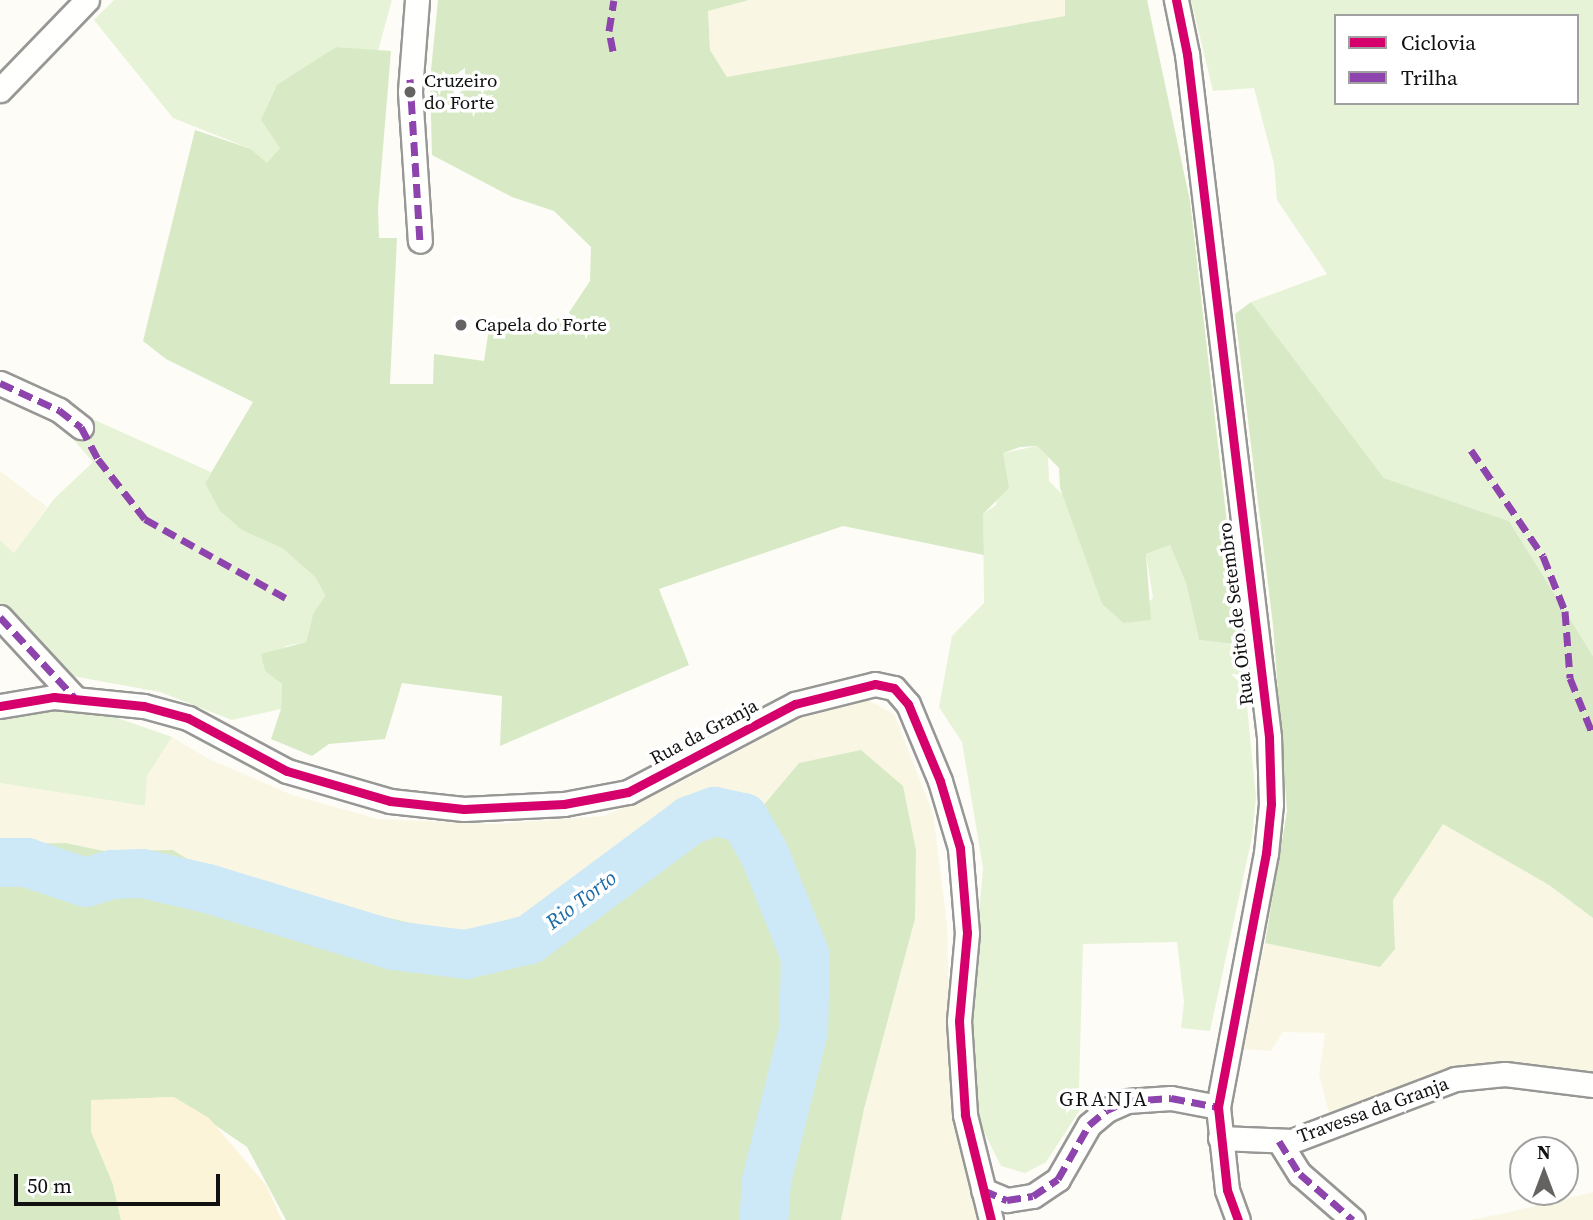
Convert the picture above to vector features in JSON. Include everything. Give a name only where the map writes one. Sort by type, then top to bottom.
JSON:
[{"type":"street","points":[[0,90],[87,0]]},
{"type":"street","points":[[416,0],[410,79],[420,241]]},
{"type":"street","name":"Rua Oito de Setembro","points":[[1176,0],[1187,54],[1269,737],[1271,804],[1218,1107],[1227,1190],[1237,1220]]},
{"type":"street","points":[[0,383],[59,410],[81,427]]},
{"type":"street","points":[[0,617],[74,697]]},
{"type":"street","name":"Rua da Granja","points":[[0,706],[74,697],[144,706],[188,718],[287,771],[390,801],[464,809],[564,804],[628,792],[794,704],[875,684],[894,688],[908,704],[940,781],[960,848],[967,933],[959,1021],[965,1115],[991,1220]]},
{"type":"street","name":"Travessa da Granja","points":[[1220,1138],[1279,1141],[1346,1123],[1455,1079],[1505,1074],[1593,1085]]},
{"type":"street","points":[[983,1190],[1007,1200],[1032,1196],[1058,1179],[1090,1125],[1107,1110],[1127,1101],[1171,1098],[1218,1107]]},
{"type":"street","name":"Travessa da Granja","points":[[1279,1141],[1316,1191],[1353,1220]]},
{"type":"shaded area","points":[[749,0],[1065,0],[1066,16],[727,77],[710,50],[708,10]]},
{"type":"shaded area","points":[[0,471],[47,507],[14,554],[0,540]]},
{"type":"shaded area","points":[[868,700],[894,714],[933,813],[947,924],[952,1118],[978,1220],[841,1220],[864,1109],[915,919],[799,763],[762,807],[704,800],[636,842],[543,917],[498,934],[457,933],[253,888],[211,874],[173,850],[104,851],[66,843],[0,844],[0,783],[145,806],[147,776],[172,737],[207,758],[292,795],[378,819],[495,824],[604,816],[681,782],[798,719]]},
{"type":"shaded area","points":[[1442,821],[1549,885],[1593,918],[1593,1080],[1480,1065],[1451,1071],[1331,1120],[1319,1075],[1325,1033],[1283,1032],[1271,1051],[1242,1049],[1265,943],[1380,967],[1395,949],[1393,900]]},
{"type":"shaded area","points":[[1593,1192],[1593,1220],[1470,1220],[1535,1206],[1579,1206],[1579,1195]]},
{"type":"green space","points":[[114,0],[392,0],[378,51],[336,47],[280,149],[267,164],[251,149],[173,118],[94,20]]},
{"type":"green space","points":[[438,0],[749,0],[708,11],[710,50],[727,77],[1065,16],[1065,0],[1147,0],[1190,201],[1241,645],[1199,640],[1186,583],[1170,545],[1146,554],[1151,620],[1123,623],[1102,604],[1060,488],[1059,468],[1037,446],[1020,447],[1003,453],[1009,488],[983,514],[984,555],[843,526],[659,589],[689,665],[500,746],[502,696],[402,683],[385,739],[329,744],[312,756],[271,739],[281,709],[282,684],[265,671],[261,654],[306,642],[313,614],[325,596],[315,577],[282,548],[242,530],[220,511],[205,483],[253,402],[166,359],[143,341],[195,130],[251,149],[267,163],[280,148],[261,120],[277,85],[336,47],[391,51],[378,208],[379,238],[397,238],[390,384],[433,384],[434,354],[484,361],[490,322],[524,334],[568,314],[590,281],[591,247],[554,211],[512,197],[432,155],[430,80]]},
{"type":"green space","points":[[1191,0],[1593,0],[1593,656],[1509,521],[1384,478],[1251,302],[1327,274],[1277,200],[1274,164],[1254,88],[1213,91]]},
{"type":"green space","points":[[1251,302],[1384,478],[1509,521],[1593,656],[1593,918],[1549,885],[1443,824],[1393,900],[1395,949],[1380,967],[1265,943],[1287,811],[1273,625],[1235,314]]},
{"type":"green space","points":[[90,418],[211,472],[205,483],[239,527],[282,548],[315,577],[325,597],[313,614],[306,642],[286,646],[265,671],[282,684],[281,709],[232,720],[160,692],[72,676],[41,654],[0,609],[0,540],[14,553],[54,499],[93,462],[71,437]]},
{"type":"green space","points":[[1037,446],[1048,457],[1049,481],[1068,500],[1102,604],[1123,623],[1153,598],[1146,554],[1170,545],[1186,583],[1199,640],[1241,645],[1256,797],[1252,837],[1210,1031],[1181,1028],[1184,1002],[1177,942],[1083,944],[1079,1089],[1091,1093],[1046,1162],[1025,1173],[1001,1166],[974,1112],[969,1028],[983,868],[962,742],[939,707],[952,636],[984,603],[983,514],[996,505],[1003,453]]},
{"type":"green space","points":[[42,709],[103,713],[172,737],[147,776],[145,806],[0,783],[0,717]]},
{"type":"green space","points":[[861,750],[903,786],[916,850],[915,919],[864,1109],[841,1220],[286,1220],[247,1147],[174,1097],[127,1099],[91,1131],[113,1184],[121,1220],[0,1220],[0,844],[66,843],[104,851],[173,850],[211,874],[253,888],[457,933],[498,934],[543,917],[636,842],[704,799],[762,807],[799,763]]},
{"type":"sand","points":[[174,1097],[209,1118],[266,1185],[282,1220],[121,1220],[113,1184],[91,1131],[91,1100]]},
{"type":"waterway","name":"Rio Torto","points":[[0,862],[26,862],[85,882],[112,874],[142,873],[207,888],[393,945],[465,954],[529,939],[689,820],[714,811],[743,817],[763,851],[805,956],[803,1030],[766,1181],[763,1220]]},
{"type":"marked path","points":[[613,51],[609,31],[614,0]]},
{"type":"marked path","points":[[410,79],[420,241]]},
{"type":"marked path","points":[[0,383],[59,410],[81,427],[98,459],[145,519],[286,598]]},
{"type":"marked path","points":[[1471,450],[1543,556],[1565,611],[1570,678],[1593,735]]},
{"type":"marked path","points":[[0,617],[74,697]]},
{"type":"marked path","points":[[983,1190],[1007,1200],[1033,1196],[1058,1179],[1089,1125],[1107,1110],[1127,1101],[1171,1098],[1218,1107]]},
{"type":"marked path","points":[[1279,1141],[1300,1174],[1353,1220]]},
{"type":"cycle path","points":[[1176,0],[1187,54],[1269,737],[1271,804],[1266,853],[1218,1107],[1227,1190],[1238,1220]]},
{"type":"cycle path","points":[[0,706],[54,697],[144,706],[188,718],[287,771],[390,801],[464,809],[564,804],[628,792],[795,704],[875,684],[894,688],[908,704],[940,781],[960,848],[967,933],[959,1021],[965,1115],[991,1220]]},
{"type":"place","name":"Cruzeiro do Forte","points":[[410,92]]},
{"type":"place","name":"Capela do Forte","points":[[461,325]]},
{"type":"district","name":"GRANJA","points":[[1104,1099]]}]
